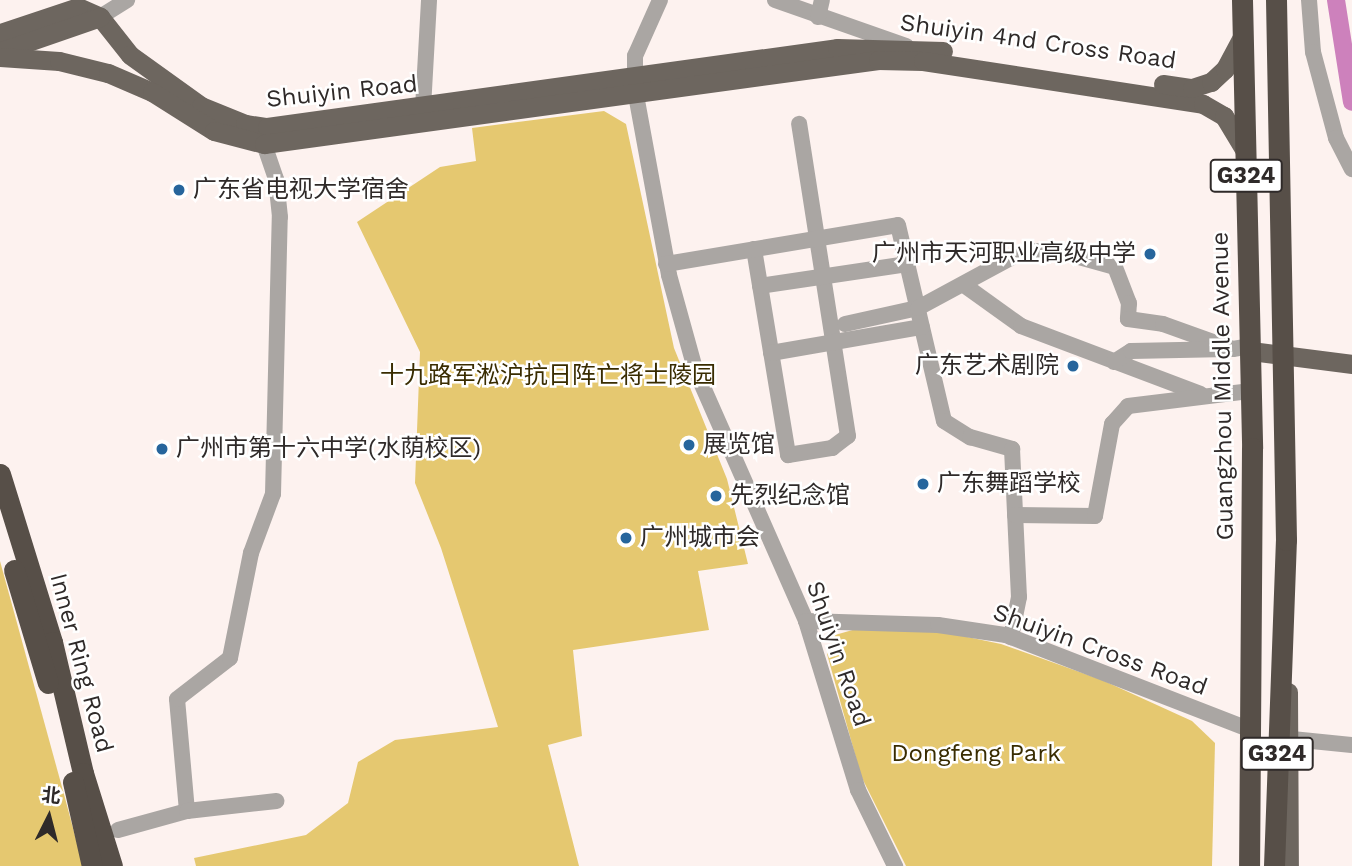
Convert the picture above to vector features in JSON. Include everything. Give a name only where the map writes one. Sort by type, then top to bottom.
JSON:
[{"type":"highway","name":"Guangzhou Middle Avenue","points":[[1242,0],[1249,314],[1245,349],[1251,386],[1251,730]]},
{"type":"highway","name":"G324","points":[[1274,866],[1283,643],[1284,381],[1276,0]]},
{"type":"highway","points":[[1249,314],[1282,314]]},
{"type":"highway","points":[[1251,386],[1284,381]]},
{"type":"highway","name":"Inner Ring Road","points":[[0,474],[52,642],[83,773],[112,866]]},
{"type":"highway","name":"Inner Ring Road","points":[[0,521],[46,678],[92,866]]},
{"type":"highway","name":"G324","points":[[1249,866],[1251,730]]},
{"type":"main road","name":"Shuiyin Road","points":[[84,4],[100,18],[130,55],[201,106],[244,124],[291,127],[423,108],[635,87]]},
{"type":"main road","points":[[84,4],[69,30],[73,50],[92,69]]},
{"type":"main road","points":[[0,33],[84,4]]},
{"type":"main road","points":[[0,52],[100,18]]},
{"type":"main road","name":"Shuiyin 4nd Cross Road","points":[[635,87],[837,48],[906,46],[1192,88],[1211,82],[1226,69],[1243,35]]},
{"type":"main road","name":"Shuiyin Road","points":[[0,57],[47,60],[92,69],[139,85],[214,131],[264,144],[635,87]]},
{"type":"main road","name":"Shuiyin 4nd Cross Road","points":[[635,87],[836,63],[923,61],[1203,104],[1224,116],[1245,151]]},
{"type":"main road","points":[[1245,349],[1352,364]]},
{"type":"main road","points":[[1283,354],[1352,353]]},
{"type":"main road","points":[[1283,643],[1292,739],[1289,866]]},
{"type":"street","points":[[100,18],[127,0]]},
{"type":"street","points":[[423,108],[429,0]]},
{"type":"street","points":[[635,87],[635,56],[660,0]]},
{"type":"street","points":[[775,0],[906,46]]},
{"type":"street","points":[[818,17],[822,0]]},
{"type":"street","points":[[1309,0],[1313,52],[1336,138],[1352,169]]},
{"type":"street","name":"Shuiyin Road","points":[[635,87],[666,264],[707,401],[806,621],[858,790],[895,866]]},
{"type":"street","points":[[754,249],[788,455],[800,456],[832,448],[848,436],[799,124]]},
{"type":"street","points":[[187,811],[177,699],[230,658],[251,553],[273,494],[280,217],[276,179],[264,144]]},
{"type":"street","points":[[666,264],[898,225],[944,421],[970,437],[1012,449],[1019,597],[1011,637]]},
{"type":"street","points":[[845,324],[918,308],[1014,256],[1032,251],[1086,258],[1115,267],[1129,303],[1128,319],[1163,324],[1245,349]]},
{"type":"street","points":[[760,286],[907,264]]},
{"type":"street","points":[[964,285],[1021,326],[1206,396]]},
{"type":"street","points":[[771,353],[922,327]]},
{"type":"street","points":[[1114,362],[1131,351],[1245,349]]},
{"type":"street","points":[[1015,514],[1095,516],[1110,430],[1119,411],[1167,399],[1206,396],[1251,386]]},
{"type":"street","name":"Shuiyin Cross Road","points":[[806,621],[937,625],[1011,637],[1251,730]]},
{"type":"street","points":[[1292,739],[1352,745]]},
{"type":"street","points":[[118,830],[187,811],[276,801]]},
{"type":"green space","name":"十九路军淞沪抗日阵亡将士陵园","points":[[604,111],[626,124],[674,348],[727,479],[748,564],[698,571],[709,630],[573,650],[582,736],[548,745],[579,866],[196,866],[194,858],[306,835],[348,803],[358,762],[395,740],[498,727],[441,548],[415,483],[420,352],[357,222],[440,167],[476,161],[472,128]]},
{"type":"green space","points":[[0,561],[65,798],[83,866],[0,866]]},
{"type":"green space","name":"Dongfeng Park","points":[[870,625],[929,629],[1001,644],[1102,680],[1192,721],[1215,743],[1212,866],[906,866],[861,776],[827,654],[835,635]]},
{"type":"waterway","points":[[1336,0],[1352,102]]},
{"type":"place","name":"广东省电视大学宿舍","points":[[179,190]]},
{"type":"place","name":"广州市天河职业高级中学","points":[[1150,254]]},
{"type":"place","name":"广东艺术剧院","points":[[1073,366]]},
{"type":"place","name":"展览馆","points":[[689,445]]},
{"type":"place","name":"广州市第十六中学(水荫校区)","points":[[162,449]]},
{"type":"place","name":"广东舞蹈学校","points":[[923,484]]},
{"type":"place","name":"先烈纪念馆","points":[[716,496]]},
{"type":"place","name":"广州城市会","points":[[626,538]]}]
